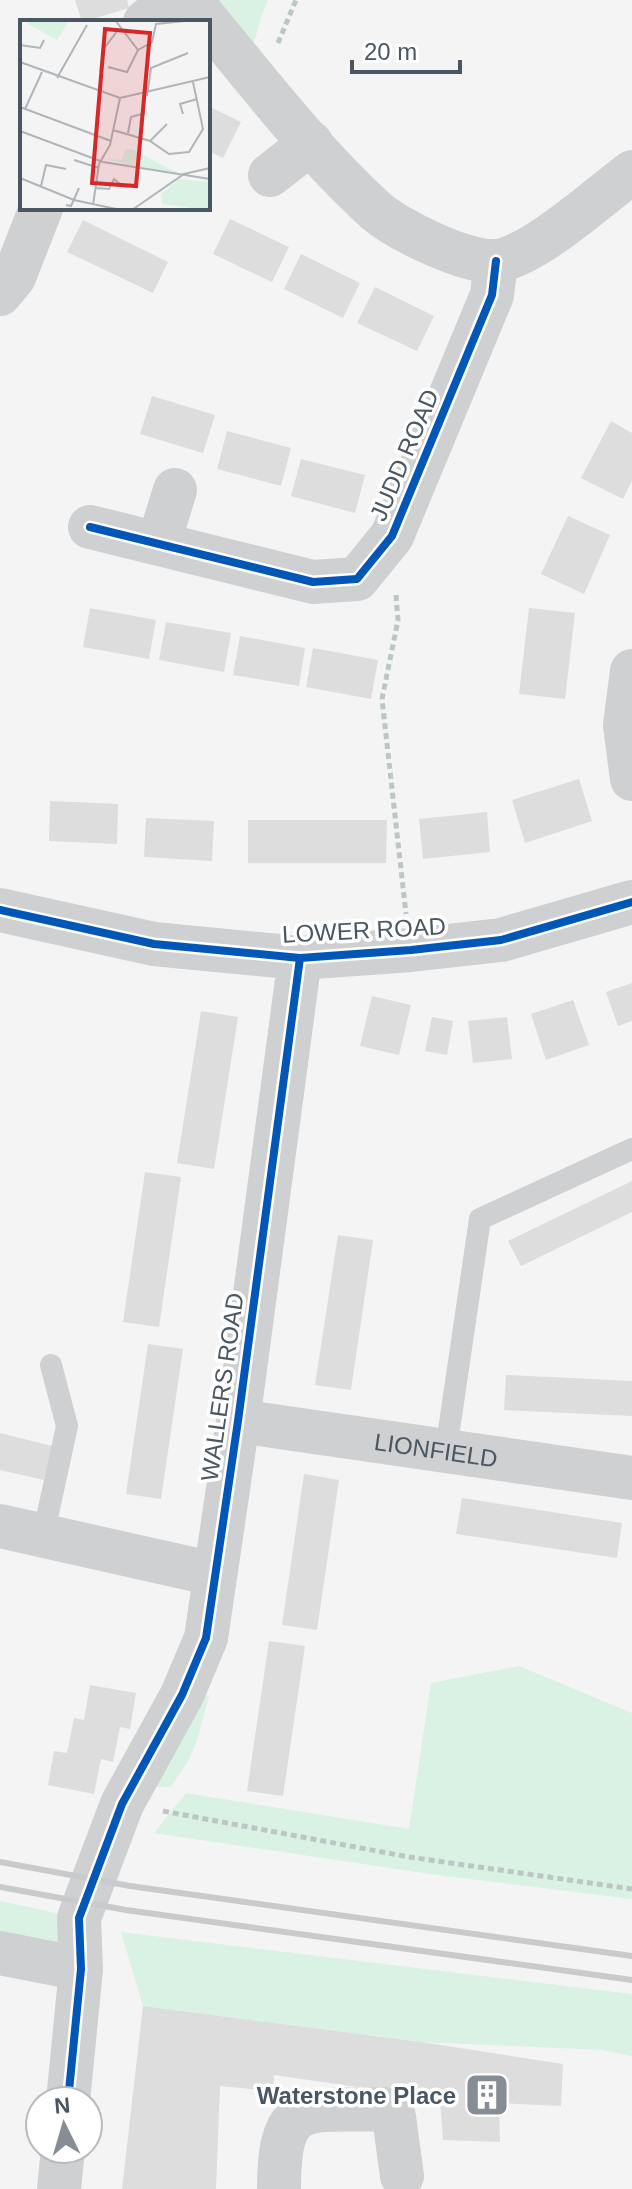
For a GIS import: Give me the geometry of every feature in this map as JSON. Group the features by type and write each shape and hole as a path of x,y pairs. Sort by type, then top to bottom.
{"street":[{"path":"147,20 172,0"},
{"path":"190,0 207,20"},
{"path":"210,24 311,143 377,212 451,251 496,261 532,248 632,172"},
{"path":"270,175 311,143"},
{"path":"18,291 40,210"},
{"name":"JUDD ROAD","path":"90,527 313,582 357,579 392,536 492,295 496,261"},
{"path":"159,542 175,490"},
{"path":"632,671 625,725 632,779"},
{"name":"LOWER ROAD","path":"0,910 154,944 300,958 501,940 632,902"},
{"name":"WALLERS ROAD","path":"70,2085 81,1969 79,1918 122,1804 182,1695 206,1638 300,958"},
{"name":"LIONFIELD","path":"238,1421 632,1478"},
{"path":"0,1526 214,1574"},
{"path":"0,1953 81,1969"},
{"path":"279,2189 279,2153 283,2136 291,2121 307,2112 384,2109 394,2117 402,2176"},
{"path":"59,2189 61,2165"}],"lane":[{"path":"446,1450 480,1219 632,1149"},
{"path":"43,1536 67,1426 51,1365"}],"path":[{"path":"392,536 398,620 382,699 411,950"},
{"path":"122,1804 409,1857 632,1889"}],"green space":[{"path":"208,0 268,0 252,50"},
{"path":"519,1666 632,1713 632,1899 437,1875 154,1833 186,1793 409,1829 431,1683"},
{"path":"203,1695 209,1696 188,1761 171,1787 144,1787"},
{"path":"0,1901 79,1918 81,1969 0,1944"},
{"path":"121,1932 632,1994 632,2056 602,2050 421,2042 143,2006"}],"building":[{"path":"75,0 127,0 129,8 81,20"},
{"path":"210,107 241,122 223,158 210,152"},
{"path":"230,219 289,247 272,282 213,254"},
{"path":"83,220 168,262 153,293 67,252"},
{"path":"301,254 360,283 343,318 284,289"},
{"path":"375,287 434,316 417,351 357,323"},
{"path":"152,396 215,415 203,453 140,434"},
{"path":"611,421 632,433 632,481 623,499 581,478"},
{"path":"227,431 291,448 281,486 217,469"},
{"path":"301,459 365,475 355,513 291,496"},
{"path":"568,516 610,535 584,594 541,574"},
{"path":"90,608 156,620 149,659 83,647"},
{"path":"529,608 575,613 565,699 519,694"},
{"path":"166,622 231,633 224,672 159,660"},
{"path":"240,636 305,648 299,686 233,675"},
{"path":"313,648 378,660 371,699 306,687"},
{"path":"579,779 592,821 525,843 512,800"},
{"path":"50,801 118,804 117,844 49,841"},
{"path":"487,812 490,852 423,859 419,819"},
{"path":"146,818 214,821 212,861 144,857"},
{"path":"248,820 387,820 386,863 248,863"},
{"path":"632,983 632,1021 618,1026 606,992"},
{"path":"372,996 411,1005 399,1055 360,1046"},
{"path":"573,1000 589,1045 546,1060 531,1014"},
{"path":"201,1011 238,1017 214,1169 177,1163"},
{"path":"432,1017 453,1021 447,1055 425,1051"},
{"path":"507,1017 512,1059 473,1063 468,1021"},
{"path":"145,1172 181,1177 159,1327 123,1322"},
{"path":"632,1181 632,1212 521,1266 508,1241"},
{"path":"338,1235 373,1240 351,1390 315,1385"},
{"path":"148,1344 183,1349 161,1499 126,1494"},
{"path":"506,1375 632,1381 632,1416 504,1410"},
{"path":"0,1433 52,1446 44,1480 0,1470"},
{"path":"304,1474 339,1480 317,1630 282,1625"},
{"path":"462,1498 622,1523 617,1558 456,1534"},
{"path":"269,1641 305,1646 283,1796 247,1791"},
{"path":"90,1685 136,1693 130,1729 120,1727 113,1762 101,1759 94,1794 48,1785 54,1751 67,1753 74,1718 84,1720"},
{"name":"Waterstone Place","path":"143,2006 563,2064 561,2106 499,2103 500,2142 443,2140 440,2099 274,2075 273,2091 220,2086 216,2189 122,2189"}],"railway":[{"path":"0,1862 130,1886 632,1956"},
{"path":"0,1887 126,1910 632,1980"}],"cycle path":[{"path":"90,527 313,582 357,579 392,536 492,295 496,261"},
{"path":"0,910 154,944 300,958 501,940 632,902"},
{"path":"70,2085 81,1969 79,1918 122,1804 182,1695 206,1638 300,958"}],"place":[{"name":"Waterstone Place","path":"487,2095"}]}
